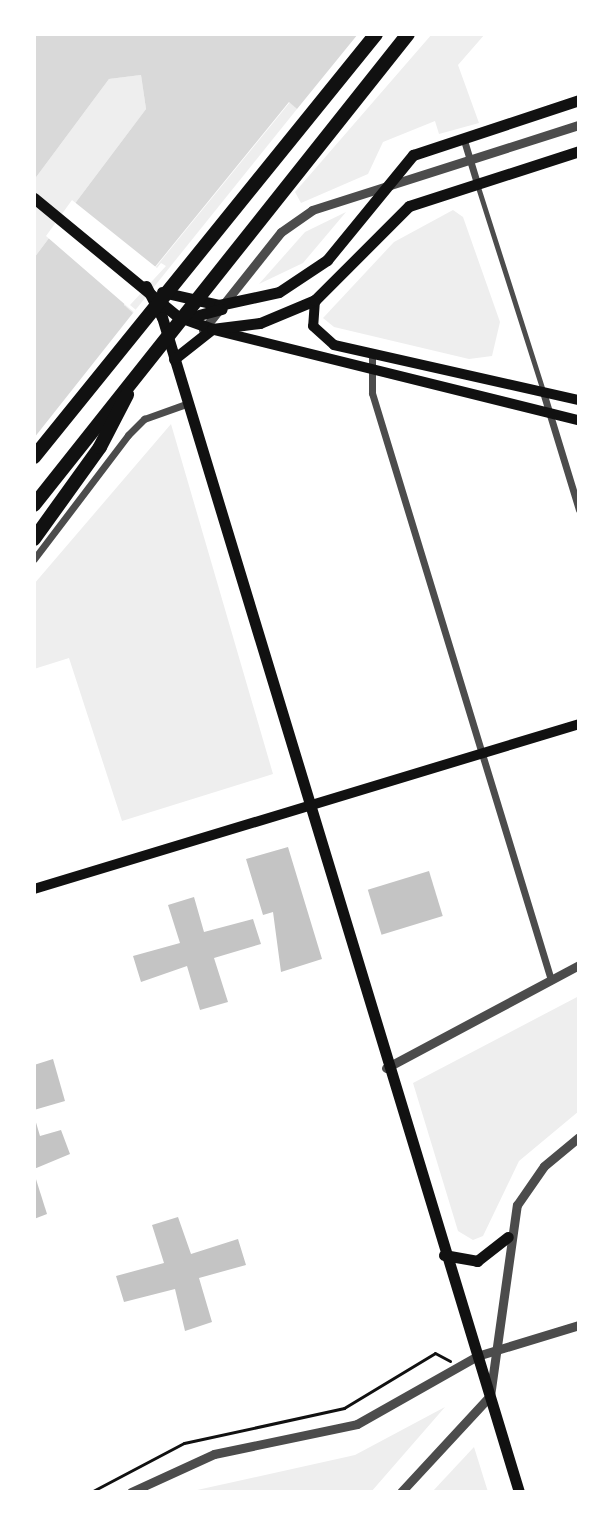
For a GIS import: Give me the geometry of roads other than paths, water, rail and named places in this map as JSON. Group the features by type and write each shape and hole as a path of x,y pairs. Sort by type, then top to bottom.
{"highway":[{"path":"34,457 376,34"},
{"path":"34,505 297,168 408,34"},
{"path":"34,539 100,447 144,361"}],"main road":[{"path":"165,324 248,302 315,271 365,213 396,169 579,100"},
{"path":"174,359 222,330 275,319 315,300 400,211 475,178 579,151"},
{"path":"34,198 183,319 370,372 579,420"},
{"path":"146,286 203,304 248,302"},
{"path":"146,286 165,324 433,1221 519,1492"},
{"path":"315,300 318,336 372,356 579,400"},
{"path":"34,889 579,724"},
{"path":"444,1255 477,1261 508,1237"}],"street":[{"path":"433,1221 186,404 181,373 188,350 290,224 353,192 579,125"},
{"path":"464,141 579,510"},
{"path":"372,356 370,372 480,755 551,980"},
{"path":"34,559 135,428 186,404"},
{"path":"386,1069 579,965"},
{"path":"401,1492 490,1396 501,1349 508,1237 531,1182 579,1137"},
{"path":"131,1492 214,1454 357,1424 477,1356 579,1325"}]}
